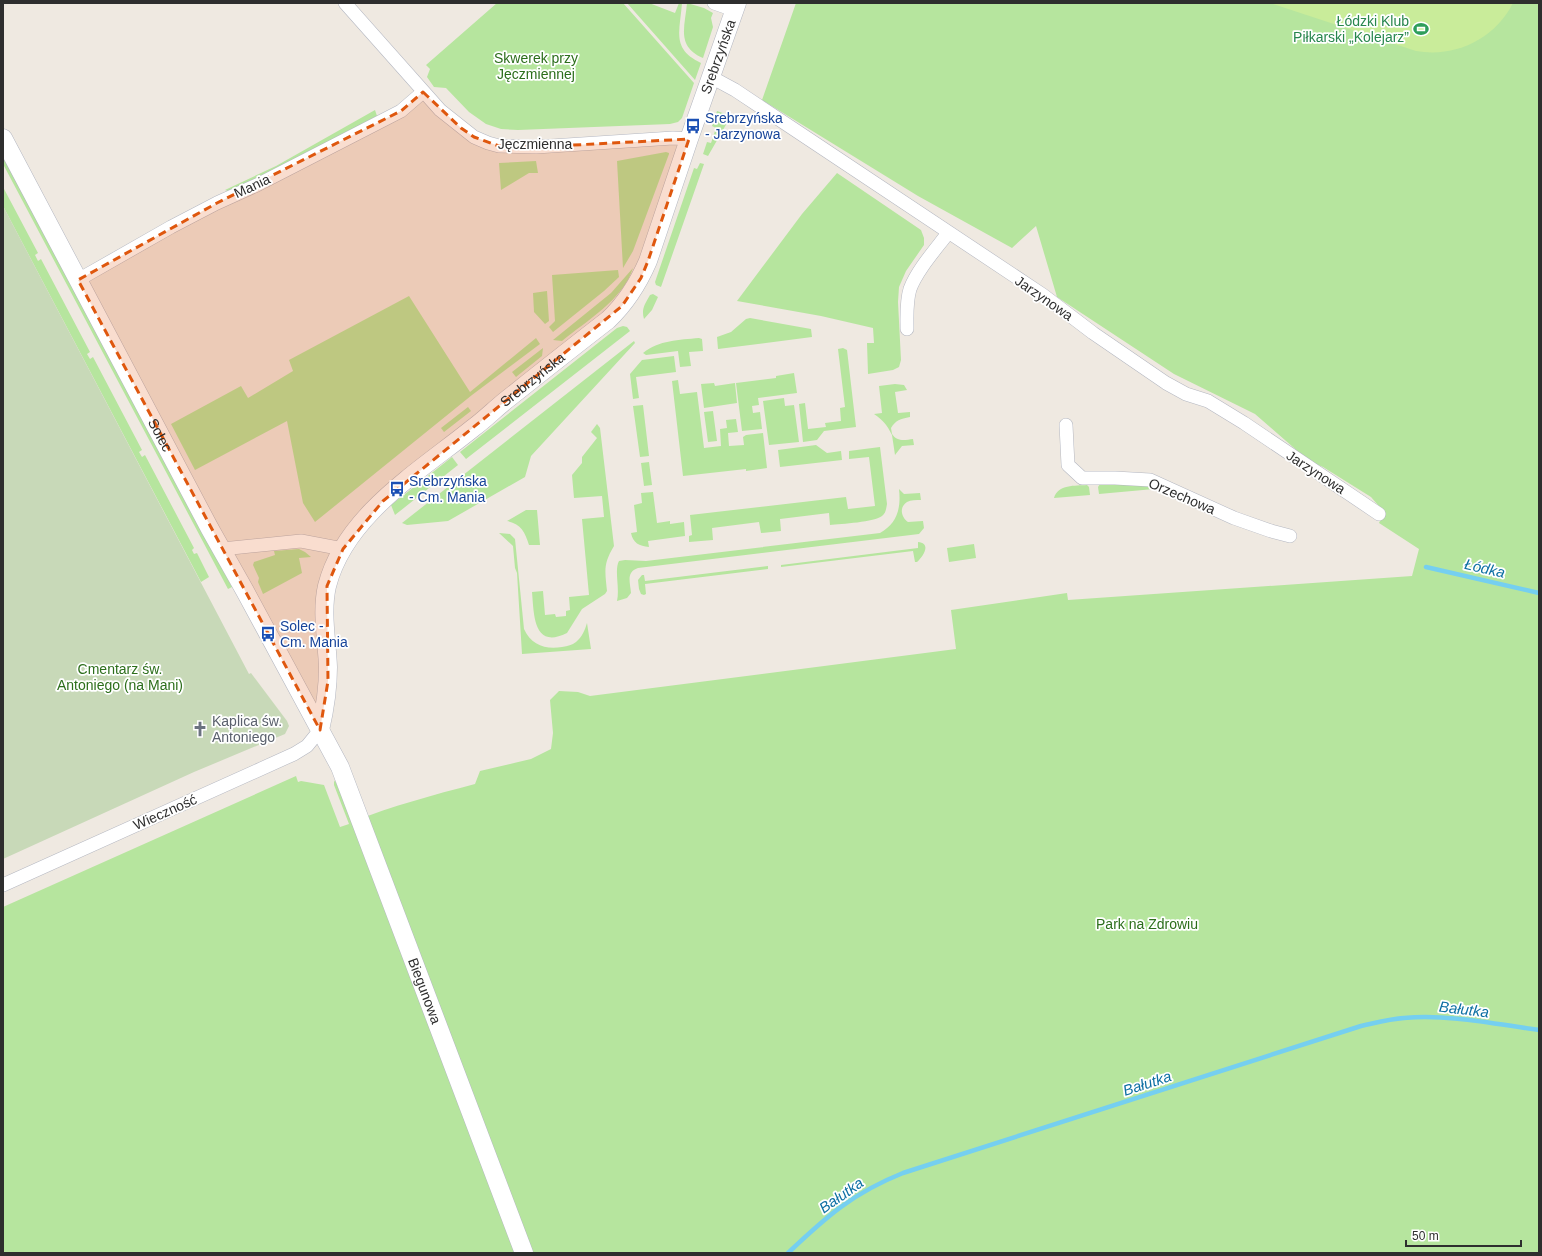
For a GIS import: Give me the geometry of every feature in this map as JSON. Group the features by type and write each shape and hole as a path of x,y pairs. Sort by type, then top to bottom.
{"main road":[{"name":"Srebrzyńska","path":"320,730 328,681 325,614 326,595 331,574 342,549 363,521 383,500 608,320 622,306 641,278 648,261 688,139 736,6"},
{"name":"Solec","path":"3,138 320,730"},
{"name":"Biegunowa","path":"320,730 340,767 524,1253"}],"street":[{"name":"Jęczmienna","path":"345,3 440,110 461,128 481,141 499,146 536,147 673,138 688,139"},
{"path":"714,3 736,6"},
{"name":"Jarzynowa","path":"711,77 735,90 1043,295 1093,333 1166,383 1186,394 1208,401 1244,423 1379,514"},
{"name":"Mania","path":"78,280 197,213 257,185 401,111 424,92"},
{"path":"907,329 907,308 914,278 948,233"},
{"name":"Orzechowa","path":"1066,425 1068,465 1082,478 1150,480 1242,521 1290,536"},
{"path":"222,549 301,541 342,549"},
{"name":"Wieczność","path":"3,885 294,754 307,746 320,730"}],"highlighted area":[{"path":"423,92 461,128 474,137 499,146 536,147 689,139 648,261 641,278 622,306 383,501 343,549 327,586 328,681 320,730 78,280 217,203 401,111"}],"green space":[{"name":"Skwerek przy Jęczmiennej","path":"497,3 623,3 694,83 682,118 678,122 670,124 518,130 501,129 486,124 469,112 446,88 434,87 427,77 430,69 426,65"},
{"path":"627,3 649,3 675,13 679,3 682,3 679,31 681,45 691,58 701,63 695,80"},
{"path":"687,3 704,8 713,13 711,18 713,27 703,58 694,53 686,42 684,28"},
{"name":"Park na Zdrowiu","path":"796,3 1539,3 1539,1253 3,1253 3,907 296,776 298,782 301,781 324,785 340,827 349,824 334,785 335,780 352,822 397,806 475,784 480,771 531,759 551,749 553,733 550,700 559,691 578,692 590,696 956,649 951,610 1067,593 1068,600 1412,576 1419,549 1379,523 1384,512 1371,497 1323,467 1309,461 1255,414 1174,374 1057,297 1036,226 1012,248 918,196 762,100"},
{"name":"Łódzki Klub Piłkarski „Kolejarz”","path":"1270,3 1513,3 1496,27 1485,36 1459,48 1445,52 1431,52 1416,51"},
{"path":"375,110 377,116 274,170 228,191 225,190 276,166"},
{"path":"717,111 731,116 708,156 703,154 707,142 711,143 716,128 712,126"},
{"path":"666,152 669,154 633,251 623,268 617,161"},
{"path":"3,156 232,587 228,589 3,164"},
{"path":"536,161 538,173 529,173 501,190 499,163"},
{"path":"700,163 704,164 661,287 656,285 655,282 694,168 697,169"},
{"path":"837,173 921,230 924,238 924,245 906,271 899,287 898,302 901,360 899,367 893,370 868,374 867,343 874,343 873,328 821,316 737,301 802,214"},
{"path":"3,187 38,253 35,255 38,261 41,259 90,352 87,354 90,359 93,357 142,450 139,452 142,457 145,455 194,548 192,550 194,554 197,553 209,577 201,582 3,206"},
{"name":"Cmentarz św. Antoniego (na Mani)","path":"3,206 249,674 251,673 287,721 289,726 285,734 194,772 3,859"},
{"path":"633,268 628,280 621,290 603,309 562,341 553,340 611,293"},
{"path":"618,270 619,277 553,332 549,327 555,321 552,275"},
{"path":"547,291 549,321 545,324 534,312 533,293"},
{"path":"653,294 658,297 652,310 644,319 644,307 650,295"},
{"path":"409,296 470,392 536,338 540,344 472,395 315,522 303,503 287,421 195,470 171,424 241,386 248,398 293,371 289,360"},
{"path":"750,318 811,329 812,337 718,349 717,337 731,332 746,319"},
{"path":"623,326 627,327 630,331 466,459 460,452 617,328"},
{"path":"699,338 702,339 703,351 689,352 691,366 680,367 678,351 646,355 643,353 662,343"},
{"path":"634,341 635,343 531,456 525,477 448,521 407,525 402,523"},
{"path":"543,348 542,356 516,377 512,372"},
{"path":"843,348 847,350 856,427 824,431 817,440 803,442 799,404 805,403 808,429 826,427 825,423 841,421 840,408 845,407 838,349"},
{"path":"674,356 676,372 636,377 639,398 633,399 630,374 642,360"},
{"path":"794,373 797,393 758,398 759,405 752,406 753,413 760,412 762,429 742,431 736,383 776,378 776,376"},
{"path":"678,380 680,394 697,392 704,448 721,446 720,429 727,428 726,420 736,419 738,432 728,433 729,446 744,445 743,437 746,435 763,433 767,468 683,476 672,381"},
{"path":"714,383 715,386 735,383 737,403 704,408 701,384"},
{"path":"895,384 904,385 907,390 895,392 898,413 910,412 910,417 901,419 895,423 891,428 892,434 894,437 899,439 913,439 914,445 902,446 895,455 892,435 880,418 874,414 882,413 879,386"},
{"path":"784,398 785,406 794,405 799,442 769,445 763,401"},
{"path":"643,405 649,456 640,457 633,406"},
{"path":"468,407 471,411 444,432 441,428"},
{"path":"713,411 717,441 708,442 704,412"},
{"path":"597,424 600,428 614,546 606,563 607,591 605,594 582,609 567,633 556,637 547,637 538,627 535,619 532,592 543,591 545,615 555,614 556,617 566,616 566,611 570,610 569,597 589,595 582,519 604,517 602,496 574,498 572,475 582,463 582,457 597,438 591,432"},
{"path":"816,445 827,453 841,451 842,460 780,467 778,450"},
{"path":"880,447 887,504 886,511 878,518 830,525 829,513 780,519 781,531 761,533 759,522 712,528 713,540 689,542 689,536 692,535 690,515 846,497 848,509 875,506 869,457 849,459 849,451"},
{"path":"452,457 458,465 395,515 391,505"},
{"path":"649,462 652,485 644,486 641,463"},
{"path":"1144,482 1163,489 1161,493 1154,489 1099,494 1098,487 1100,484"},
{"path":"1087,485 1089,487 1090,495 1054,498 1056,493 1063,488"},
{"path":"899,489 904,494 920,493 921,500 912,500 907,502 904,504 902,509 902,515 908,522 923,521 924,528 919,534 638,568 630,575 631,593 627,598 617,601 617,569 619,561 646,561 880,533 891,524 897,514 899,508"},
{"path":"653,492 657,523 670,521 670,524 684,522 685,536 648,541 649,547 642,546 635,542 631,533 637,532 634,505 642,503 641,493"},
{"path":"526,510 537,510 540,545 529,545 522,529 516,524 507,521"},
{"path":"499,533 510,534 515,539 524,629 527,634 535,643 545,647 564,647 573,644 578,640 587,623 591,649 522,654 517,573 515,568 513,546"},
{"path":"918,542 925,545 925,550 922,557 917,562 915,562 913,551 781,567 781,565 918,548"},
{"path":"974,544 976,558 949,562 947,548"},
{"path":"299,549 311,557 299,558 302,573 263,594 258,582 259,578 253,565 254,562 275,555 274,551"},
{"path":"768,566 768,569 645,584 646,594 644,595 641,594 639,589 638,580 642,575 644,575 645,581"}],"waterway":[{"name":"Łódka","path":"1426,567 1539,593"},
{"name":"Bałutka","path":"788,1253 828,1217 855,1197 903,1173 1361,1026 1398,1019 1438,1017 1472,1020 1539,1030"}],"place":[{"name":"Łódzki Klub Piłkarski „Kolejarz”","path":"1421,29"},
{"name":"Srebrzyńska - Jarzynowa","path":"693,126"},
{"name":"Srebrzyńska - Cm. Mania","path":"397,489"},
{"name":"Solec - Cm. Mania","path":"268,634"},
{"name":"Kaplica św. Antoniego","path":"200,729"}]}
